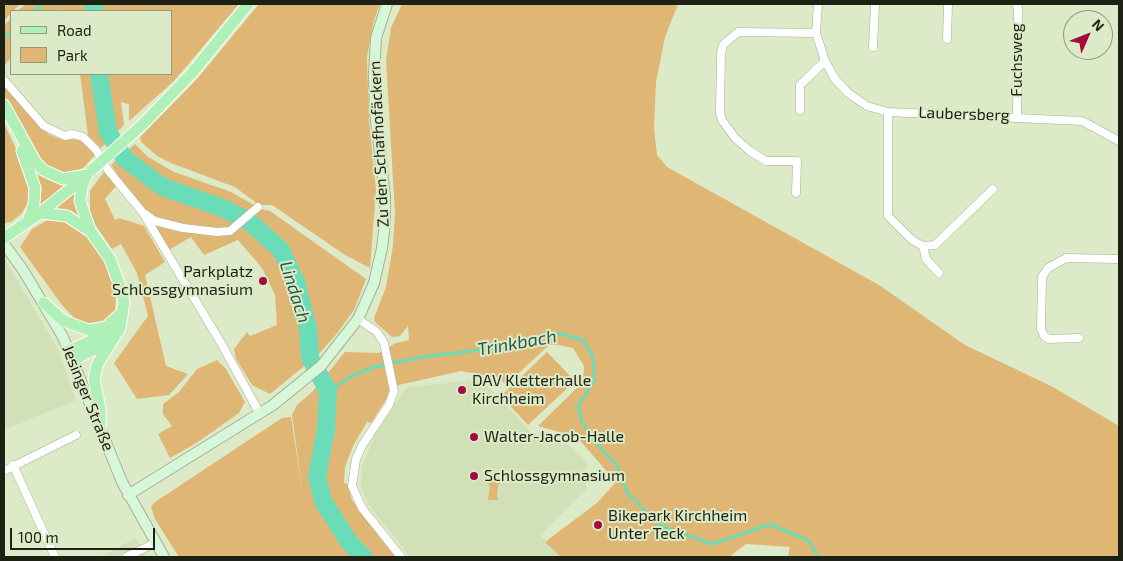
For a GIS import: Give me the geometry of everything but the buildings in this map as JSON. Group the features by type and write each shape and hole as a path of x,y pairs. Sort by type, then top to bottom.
{"main road":[{"path":"4,238 40,213 90,173 143,124 192,73 248,4"},
{"path":"4,105 35,161 43,170 63,179 90,173"},
{"path":"4,114 16,136 34,184 34,204 24,224"},
{"path":"90,173 82,186 80,201 91,232 110,259 116,274 121,311 120,328 97,365 94,379 100,409 100,430"},
{"path":"40,213 67,216 91,232"},
{"path":"44,303 64,321 89,330 106,327 121,311"},
{"path":"71,355 110,331 121,311"},
{"path":"71,355 101,346 120,328"}],"street":[{"name":"Zu den Schafhofäckern","path":"128,495 260,414 303,382 335,350 358,318 374,283 382,248 385,223 385,196 375,111 374,75 376,38 387,4"},
{"name":"Laubersberg","path":"818,4 816,33 825,61 836,79 848,93 867,106 888,112 1017,116 1082,121 1119,141"},
{"path":"873,47 876,4"},
{"path":"947,39 948,4"},
{"name":"Fuchsweg","path":"1016,4 1017,116"},
{"path":"796,193 797,161 766,161 740,142 722,120 720,113 721,53 724,45 738,32 816,33"},
{"path":"800,110 800,85 825,61"},
{"path":"4,80 44,126 65,136 72,134 83,137 96,150 108,170 144,213 260,414"},
{"path":"888,112 888,216 912,240 923,246 935,245 993,190"},
{"path":"144,213 156,221 183,228 218,232 230,231 255,209"},
{"name":"Jesinger Straße","path":"4,244 44,303 71,355 128,495 164,557"},
{"path":"923,246 926,259 939,273"},
{"path":"1079,338 1049,339 1044,336 1041,329 1042,277 1048,268 1066,258 1119,259"},
{"path":"358,318 377,332 384,343 394,391 389,405 363,444 356,459 352,486 362,508 401,557"},
{"path":"4,471 76,435"},
{"path":"13,465 55,557"},
{"path":"126,557 155,542"}],"shaded area":[{"path":"4,258 58,349 76,400 4,430"},
{"name":"Schlossgymnasium","path":"481,379 532,433 561,437 587,463 586,489 540,535 562,557 410,557 369,505 361,487 362,466 375,435 406,388"},
{"path":"136,538 146,557 100,557"}],"green space":[{"path":"4,4 20,4 14,10 10,10 10,15 4,21"},
{"path":"26,4 239,4 174,81 129,121 129,104 121,102 124,125 101,148 88,135 80,75 172,75 172,10 18,10"},
{"path":"259,4 380,4 374,20 367,57 369,119 376,190 370,268 345,255 272,205 259,205 235,187 171,163 157,156 141,142 140,137 197,79"},
{"path":"402,4 678,4 665,37 656,82 654,128 657,155 667,167 879,285 965,345 1053,387 1119,426 1119,557 788,557 790,547 746,544 729,557 561,557 545,542 597,503 616,482 577,437 538,426 583,382 584,366 573,348 549,345 506,385 499,378 461,371 390,387 387,398 371,423 367,422 353,446 345,467 344,483 348,484 352,500 396,557 357,557 346,547 355,557 179,557 155,519 151,507 155,502 282,418 291,417 303,495 292,415 297,405 312,392 345,352 379,353 396,343 409,340 408,326 400,336 392,337 375,322 374,318 386,287 393,246 395,213 386,60 391,28"},
{"path":"10,19 10,59 4,66 4,26"},
{"path":"4,84 48,134 57,138 80,140 95,155 83,168 67,174 57,173 42,162 20,121 4,99"},
{"path":"4,123 22,162 30,195 29,202 21,214 11,222 4,223"},
{"path":"135,144 148,157 174,172 231,192 261,209 270,211 366,279 354,310 338,332 319,354 270,394 252,385 236,359 234,349 247,332 250,336 277,325 275,295 262,268 238,240 204,255 191,237 169,250 111,165"},
{"path":"34,167 50,181 68,184 38,207"},
{"path":"104,172 116,186 105,199 115,220 119,218 144,226 165,262 145,275 166,366 188,374 169,395 137,399 114,363 148,316 137,273 121,244 112,249 90,217 90,191"},
{"path":"76,192 77,212 81,219 54,210"},
{"path":"48,220 72,223 91,240 102,257 116,291 115,312 102,324 93,326 77,321 62,305 20,247 32,229"},
{"path":"547,352 575,381 528,425 501,396"},
{"path":"217,360 226,369 245,402 239,413 198,442 170,458 158,434 172,426 163,414 163,404 179,392 197,369"},
{"path":"489,479 503,481 498,485 497,497 499,500 488,500 490,486 486,482"}],"waterway":[{"path":"34,10 43,4"},
{"name":"Lindach","path":"93,10 94,4"},
{"path":"4,38 10,32"},
{"name":"Lindach","path":"99,75 108,132 125,159 163,187 225,209 250,222 281,250 296,282 308,328 310,358 328,391 326,429 317,476 323,501 349,542 364,557"},
{"name":"Trinkbach","path":"328,391 352,376 374,367 421,357 523,345 539,336 562,334 583,340 593,357 594,381 578,406 582,422 595,442 617,466 627,493 661,526 713,544 770,524 809,541 818,557"}],"place":[{"name":"Parkplatz Schlossgymnasium","path":"263,281"},
{"name":"DAV Kletterhalle Kirchheim","path":"462,390"},
{"name":"Walter-Jacob-Halle","path":"474,437"},
{"name":"Schlossgymnasium","path":"474,476"},
{"name":"Bikepark Kirchheim Unter Teck","path":"598,525"}]}
